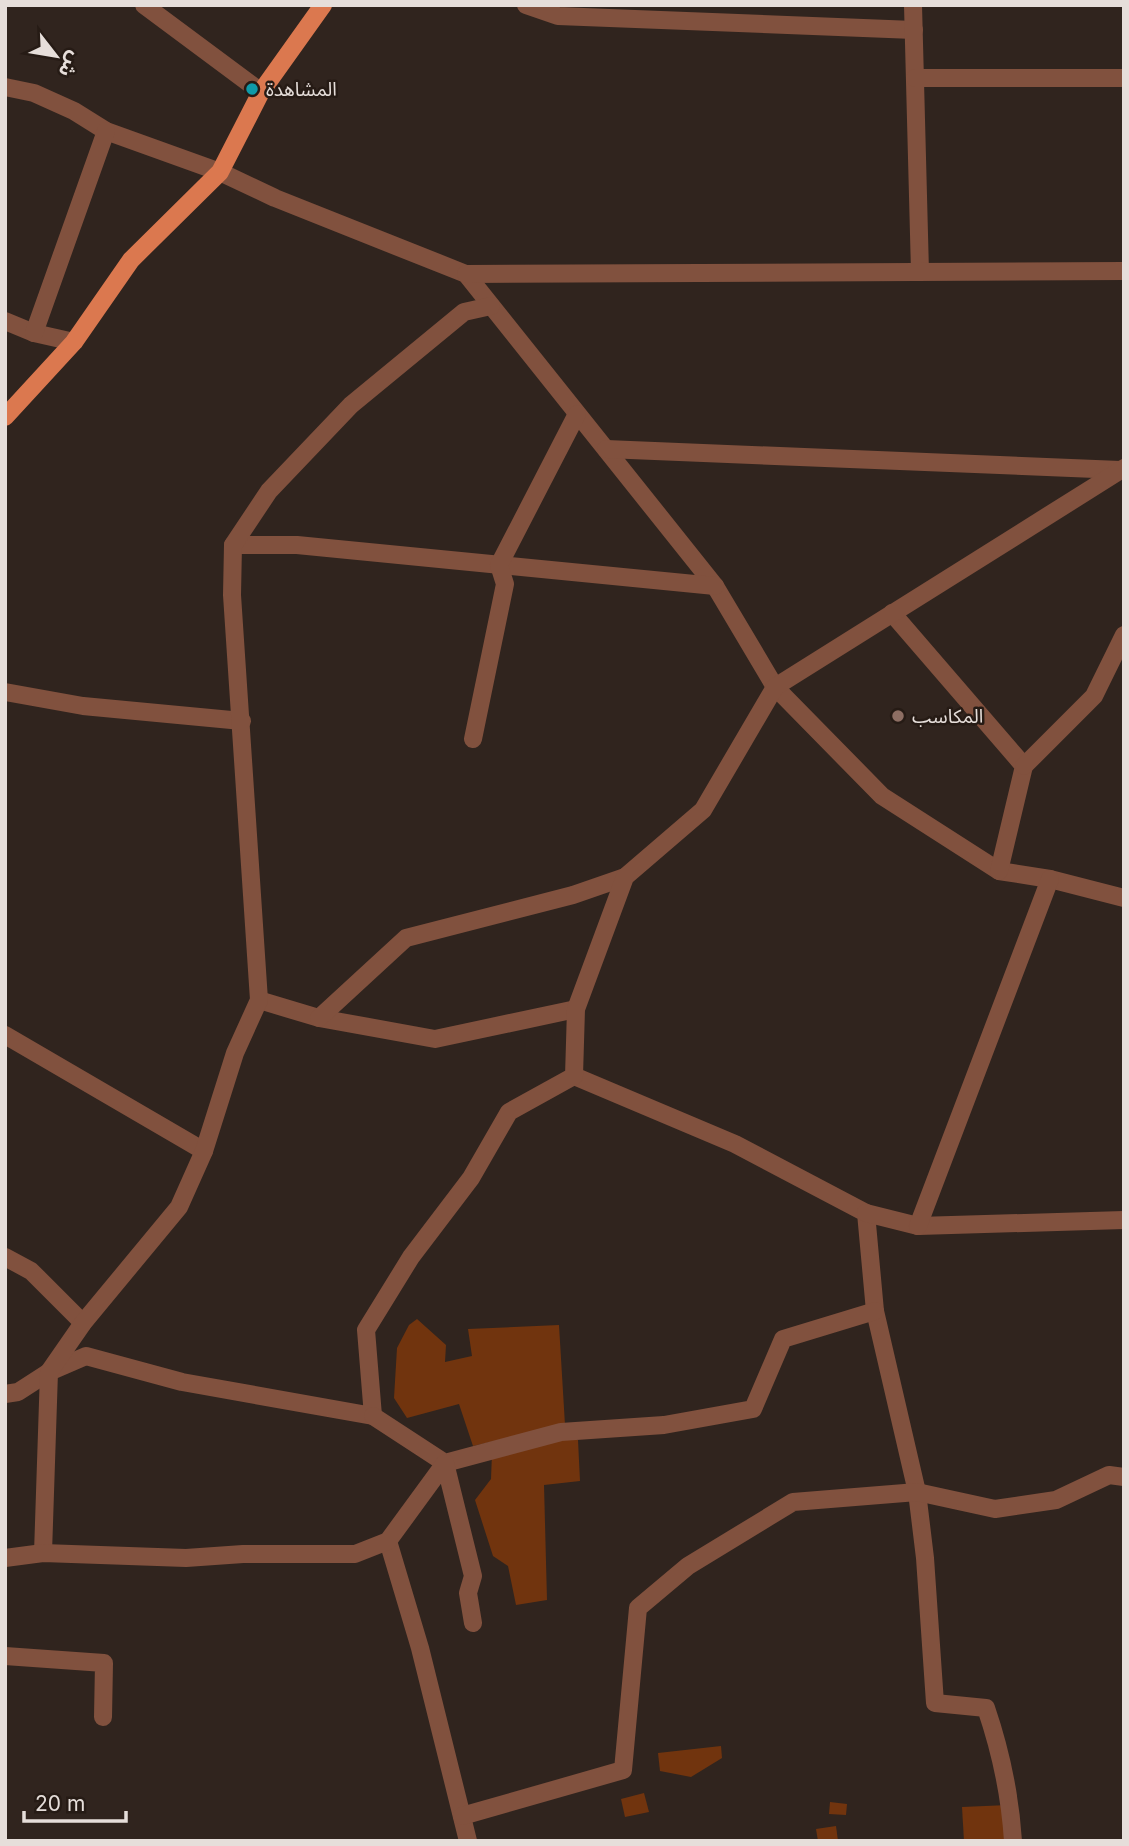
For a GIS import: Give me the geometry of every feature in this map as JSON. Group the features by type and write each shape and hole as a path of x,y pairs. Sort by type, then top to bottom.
{"main road":[{"path":"5,417 74,342 131,260 220,172 261,92 323,5"}],"street":[{"path":"144,5 261,92"},
{"path":"526,5 558,16 914,30"},
{"path":"628,19 644,5"},
{"path":"913,5 920,272"},
{"path":"915,78 1124,78"},
{"path":"5,87 34,93 74,111 106,131 220,172 275,198 466,274 1124,271"},
{"path":"34,333 106,131"},
{"path":"466,274 715,586 775,687 882,796 999,872 1049,879 1124,898"},
{"path":"43,1553 49,1371 83,1323 180,1207 204,1151 235,1053 258,1000 232,595 233,545 269,491 351,405 464,312 491,306"},
{"path":"5,321 34,333 74,342"},
{"path":"474,739 505,583 499,565 578,414"},
{"path":"606,449 1122,469"},
{"path":"319,1018 406,938 573,895 625,877 703,810 775,687 1122,469"},
{"path":"233,545 297,545 715,586"},
{"path":"892,613 1024,766"},
{"path":"999,872 1024,766 1094,696 1124,635"},
{"path":"5,692 83,706 242,721"},
{"path":"574,1076 576,1009 625,877"},
{"path":"918,1226 1049,879"},
{"path":"258,1000 319,1018 435,1039 576,1009"},
{"path":"5,1035 204,1151"},
{"path":"574,1076 735,1144 866,1213 918,1226 1124,1220"},
{"path":"373,1416 366,1330 411,1256 471,1178 509,1112 574,1076"},
{"path":"866,1213 876,1311 917,1492 925,1558 935,1703 986,1708 1001,1752 1010,1800 1013,1841"},
{"path":"5,1256 31,1271 83,1323"},
{"path":"5,1558 43,1553 186,1558 243,1554 355,1554 388,1541 445,1463 561,1432 664,1425 753,1409 783,1339 876,1311"},
{"path":"5,1394 18,1392 49,1371 86,1356 182,1382 373,1416 445,1463 473,1576 468,1593 473,1623"},
{"path":"462,1816 623,1770 638,1608 688,1566 793,1502 917,1492 995,1509 1056,1500 1109,1475 1124,1477"},
{"path":"388,1541 420,1648 468,1841"},
{"path":"5,1656 104,1664 103,1717"}],"building":[{"path":"417,1319 446,1345 445,1362 472,1356 468,1329 559,1325 565,1425 473,1446 459,1404 407,1418 394,1398 397,1348 409,1325"},
{"path":"539,1440 578,1440 580,1481 544,1485 547,1600 516,1605 508,1566 493,1556 475,1500 491,1479 492,1453"},
{"path":"721,1746 722,1758 691,1777 660,1771 658,1753"},
{"path":"644,1793 649,1812 625,1817 621,1799"},
{"path":"830,1802 847,1804 846,1815 829,1814"},
{"path":"1008,1805 1010,1841 964,1841 962,1807"},
{"path":"836,1826 838,1841 818,1841 816,1829"}],"place":[{"name":"المشاهدة","path":"252,89"},
{"name":"المكاسب","path":"898,716"}]}
